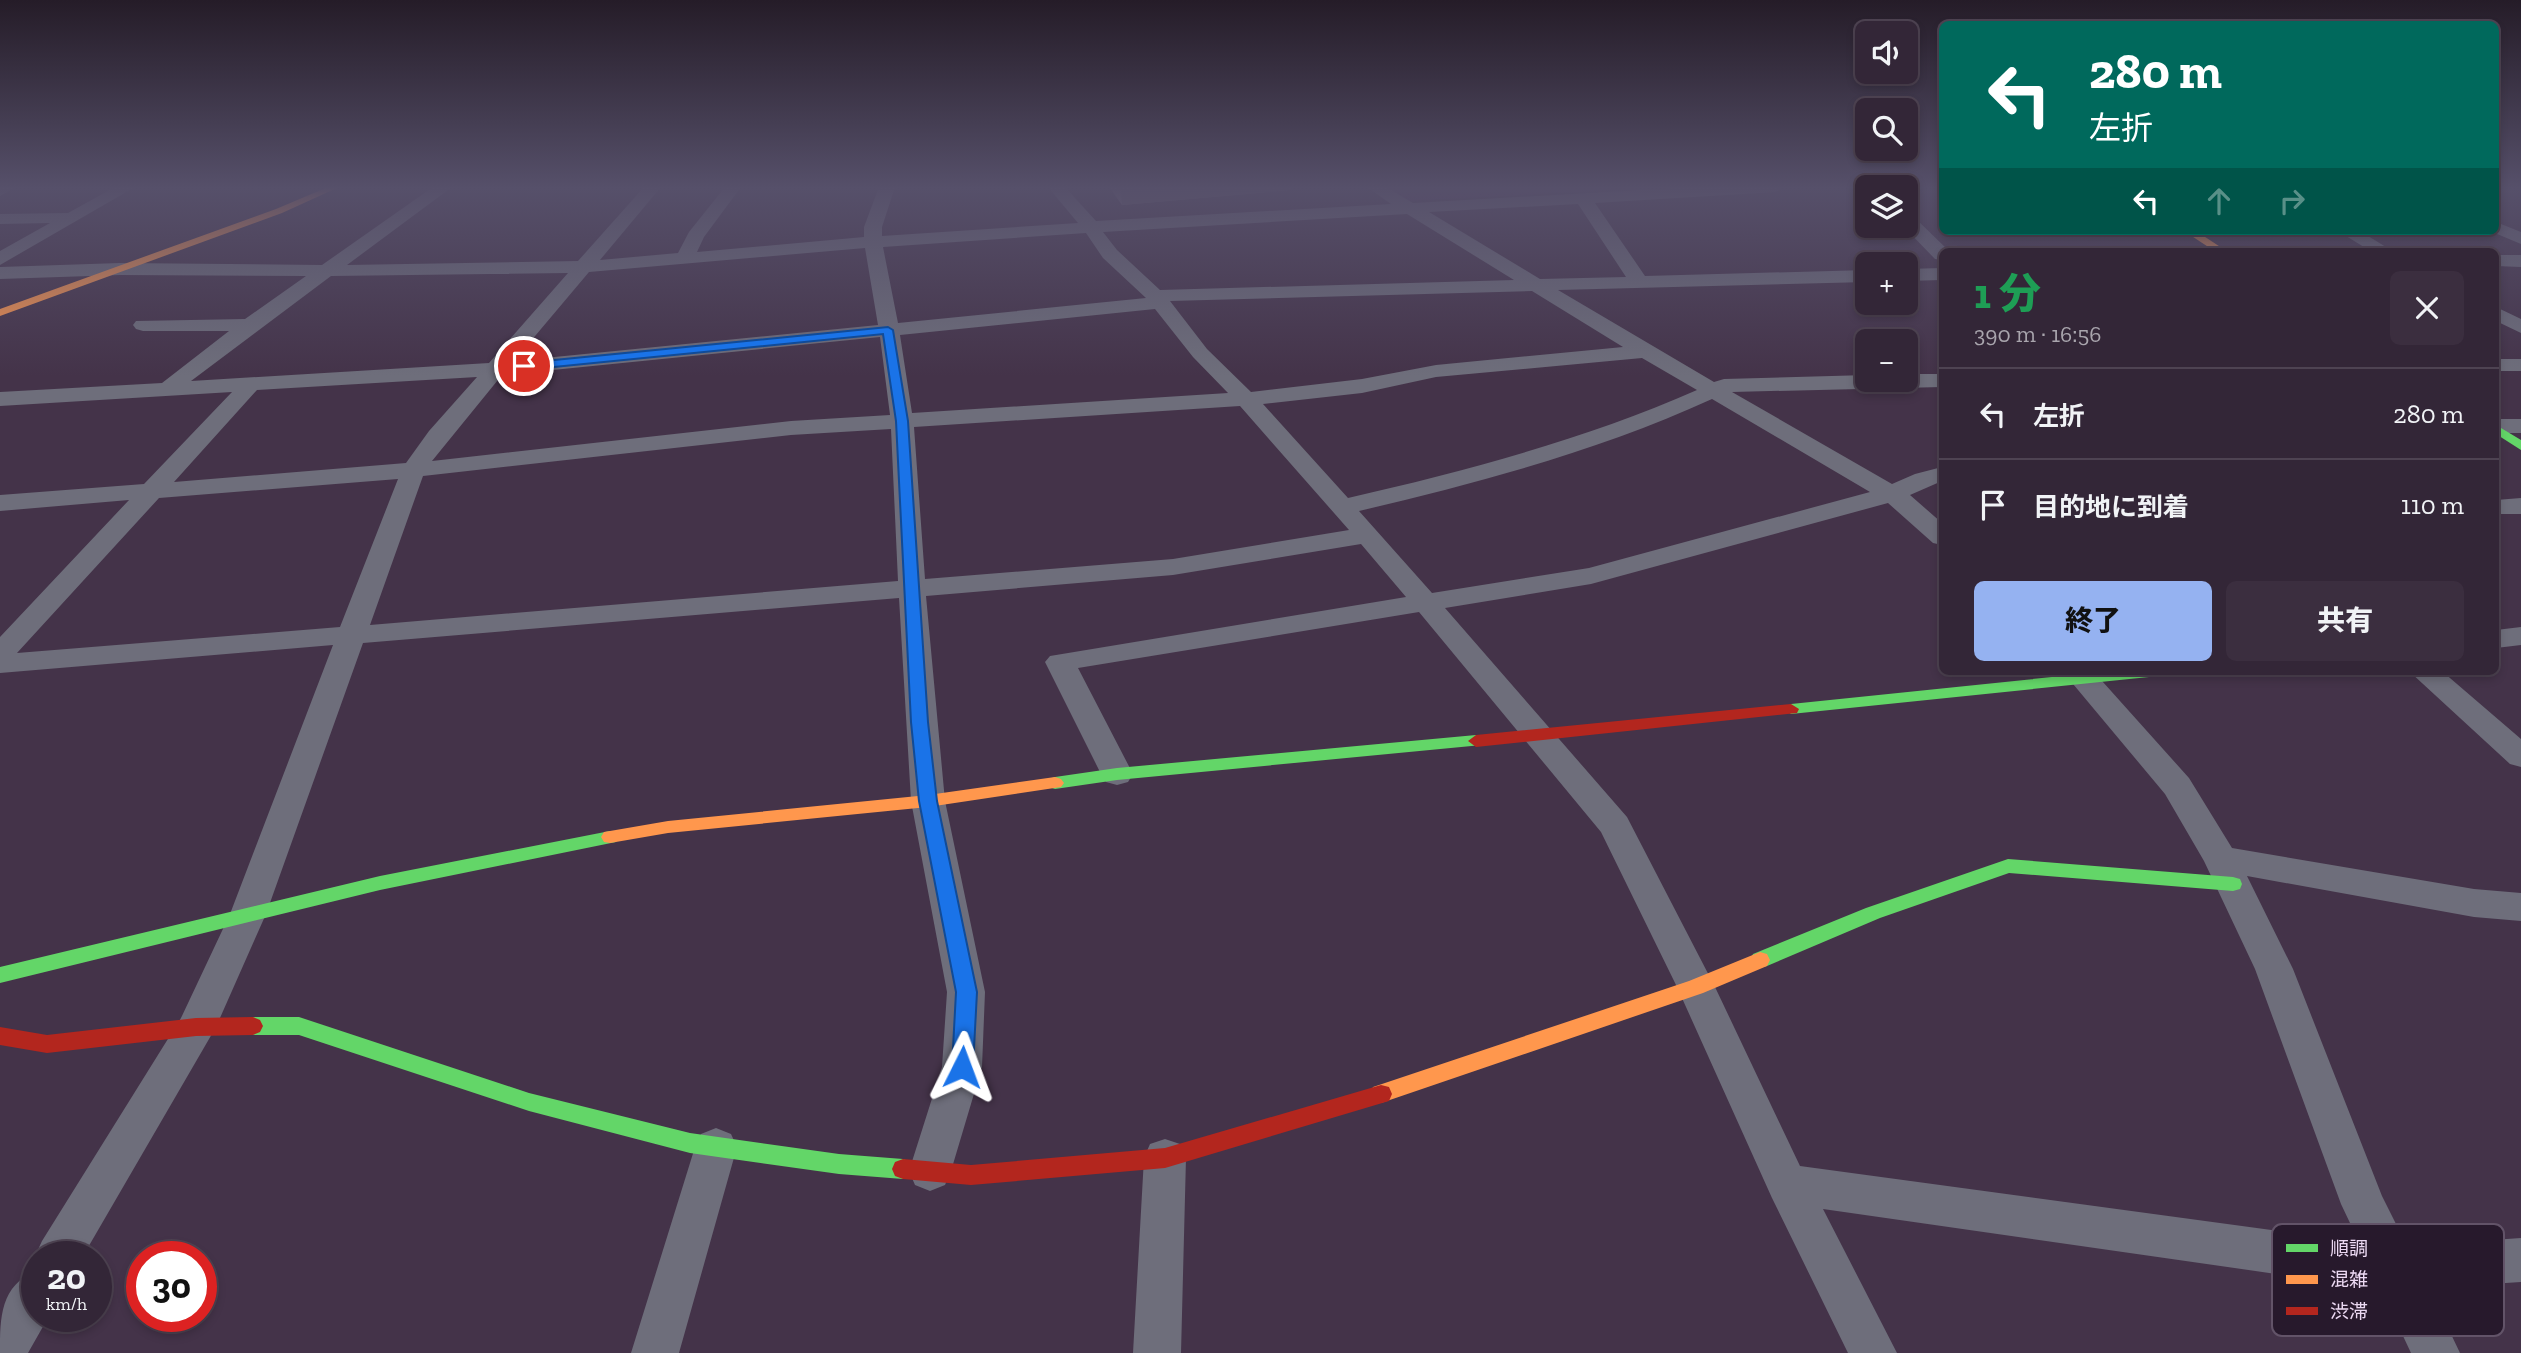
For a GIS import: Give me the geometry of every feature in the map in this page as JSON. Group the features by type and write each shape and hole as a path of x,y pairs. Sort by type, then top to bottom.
{"street":[{"path":"0,259 15,250"},
{"path":"0,313 172,250"},
{"path":"166,390 250,325 357,250"},
{"path":"67,1241 196,1027 248,914 413,470 437,436 599,250"},
{"path":"686,257 689,250"},
{"path":"0,273 120,269 584,267 772,250"},
{"path":"874,250 902,421 920,722 928,801 966,992 962,1067 930,1171"},
{"path":"1107,250 1157,299 1200,353 1246,399 1367,535 1540,735 1615,827 1696,987 1787,1184 1872,1353"},
{"path":"1477,250 1905,502 1939,534"},
{"path":"1618,250 1639,282"},
{"path":"2499,261 2521,261"},
{"path":"1918,275 1939,274"},
{"path":"0,399 496,369 888,330 1157,299 1855,276"},
{"path":"2499,315 2521,327"},
{"path":"143,325 250,325"},
{"path":"0,503 413,470 791,428 1246,399 1383,383 1436,371 1646,351"},
{"path":"2499,365 2521,365"},
{"path":"1342,508 1420,489 1639,424 1724,386 1939,380"},
{"path":"0,654 250,385"},
{"path":"2499,428 2521,426"},
{"path":"2499,430 2521,446"},
{"path":"1117,774 1060,662 1591,576 1891,494 1939,475"},
{"path":"2499,507 2521,506"},
{"path":"0,664 1172,567 1367,535"},
{"path":"2499,639 2521,636"},
{"path":"0,975 248,914 566,844 668,827 928,801 1117,774 1540,735 2082,675 2177,786 2227,872 2274,969 2373,1224"},
{"path":"2428,675 2521,756"},
{"path":"0,1036 47,1044 196,1027 299,1026 529,1102 690,1143 839,1164 971,1175 1165,1158 1357,1102 1696,987 1873,914 2008,866 2227,872 2521,907"},
{"path":"655,1353 716,1147"},
{"path":"1157,1353 1165,1158"},
{"path":"1787,1184 2272,1252"},
{"path":"1,1353 21,1320"},
{"path":"2428,1336 2437,1353"}],"traffic: fast":[{"path":"2499,431 2521,446"},
{"path":"1791,709 2120,675"},
{"path":"1055,783 1117,774 1476,741"},
{"path":"0,975 380,883 610,837"},
{"path":"1760,960 1873,913 2008,866 2233,884"},
{"path":"253,1026 299,1026 529,1102 690,1143 839,1164 903,1169"}],"traffic: slow":[{"path":"0,313 172,250"},
{"path":"610,837 668,827 928,801 1055,783"},
{"path":"1381,1094 1696,987 1760,960"}],"traffic: jam":[{"path":"1476,741 1791,709"},
{"path":"0,1036 47,1044 196,1027 253,1026"},
{"path":"903,1169 971,1175 1165,1158 1381,1094"}],"route":[{"path":"524,366 888,330 902,421 920,722 928,801 966,992 962,1067"}]}
